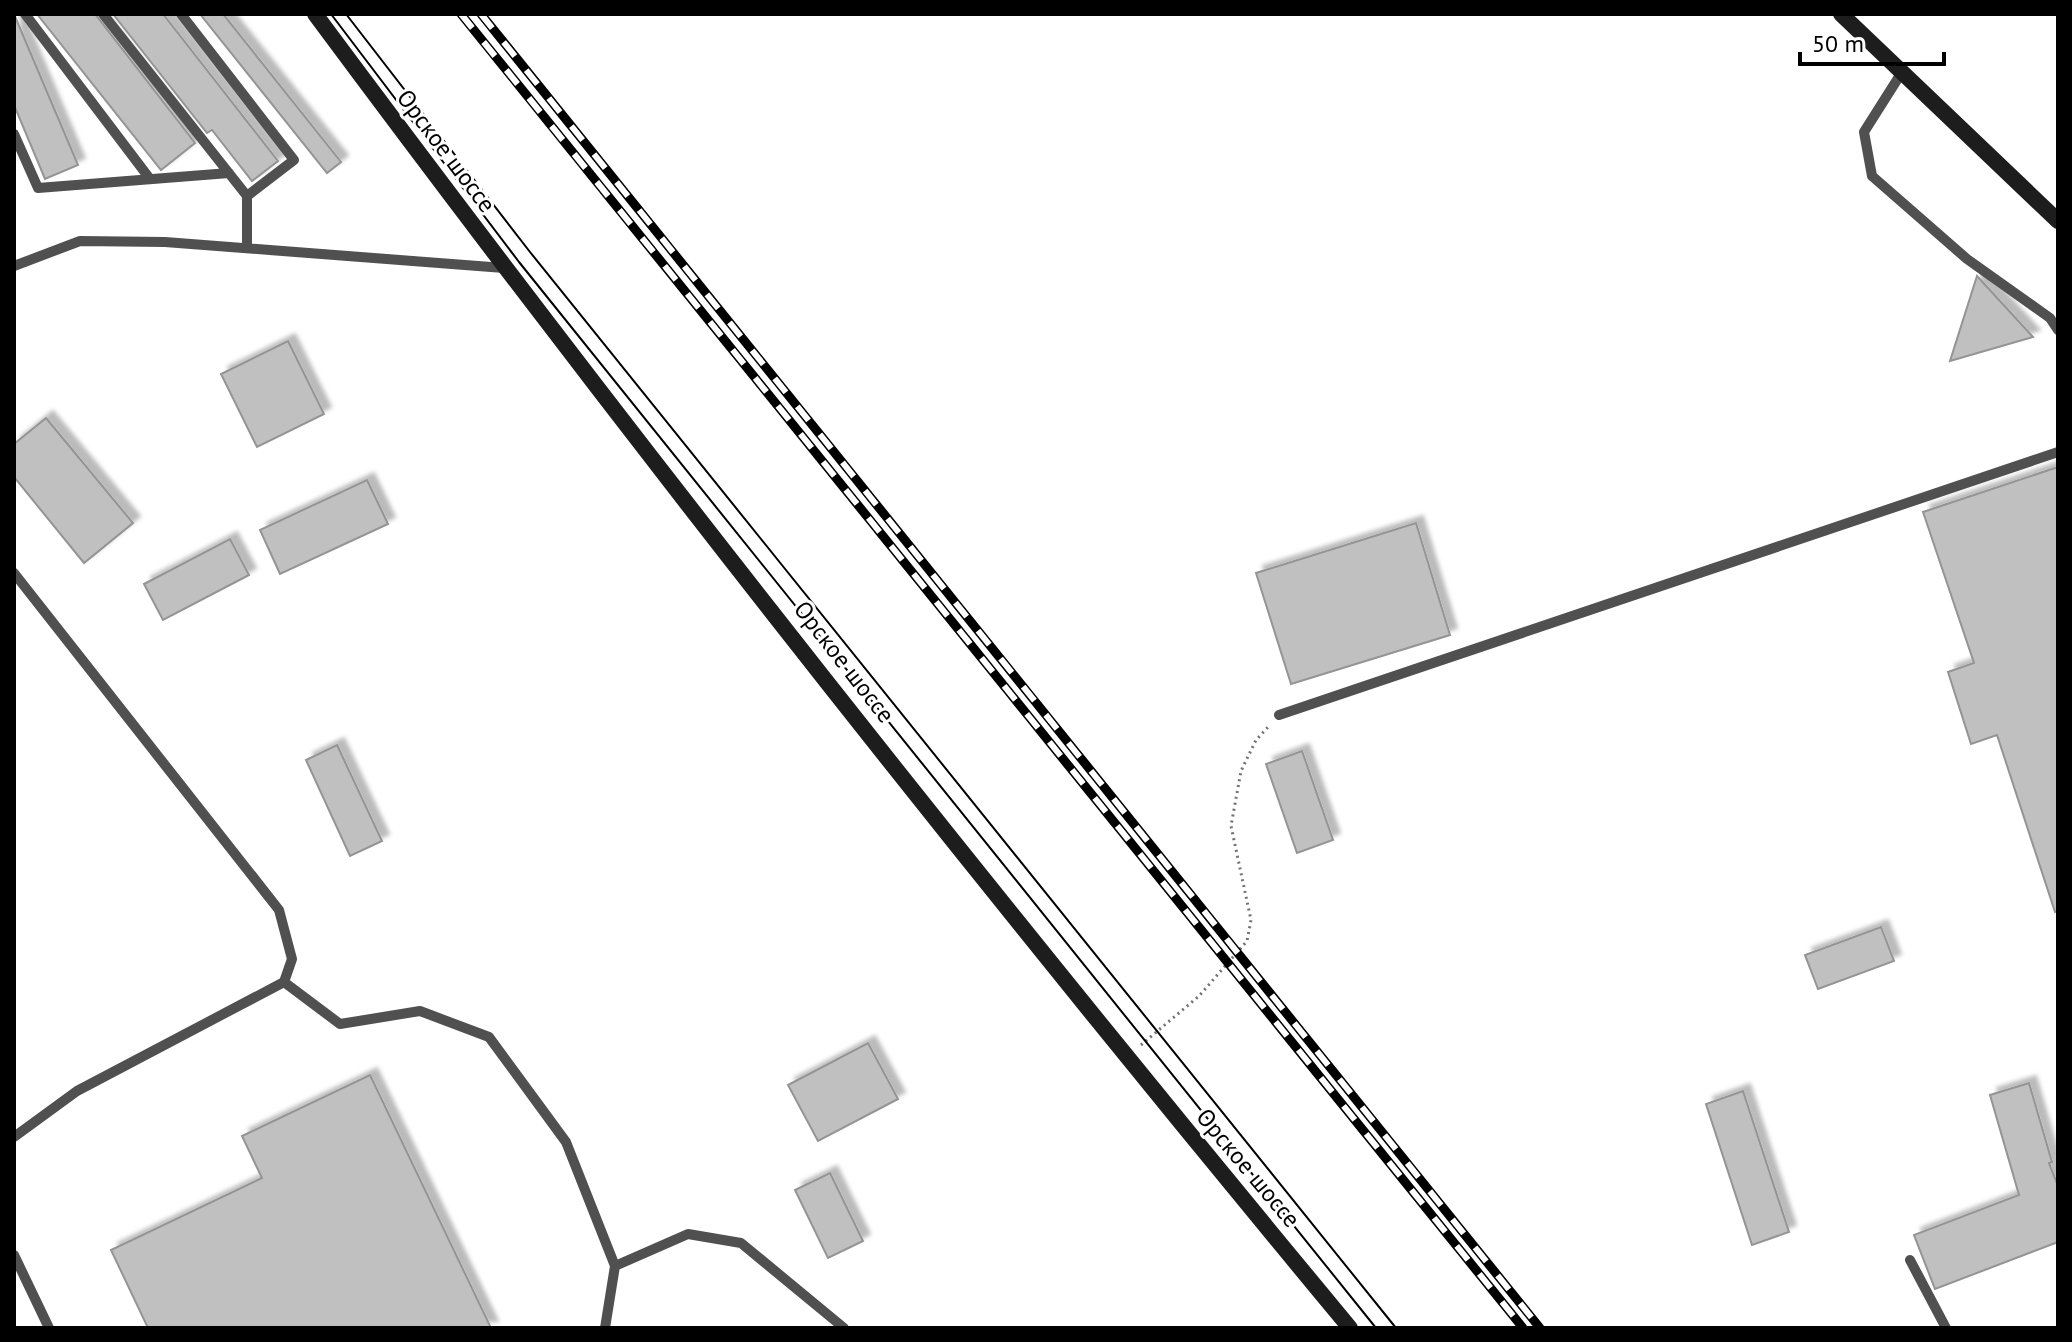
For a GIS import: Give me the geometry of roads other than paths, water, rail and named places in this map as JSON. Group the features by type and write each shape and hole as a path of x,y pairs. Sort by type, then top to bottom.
{"street":[{"name":"Орское шоссе","path":"315,14 504,268 1126,1057 1350,1328"},
{"path":"1841,14 2058,221"}],"lane":[{"path":"25,14 150,179"},
{"path":"103,14 247,196 247,248"},
{"path":"181,14 294,160 247,196"},
{"path":"1902,72 1864,132 1872,176 1967,259 2050,318 2058,330"},
{"path":"14,134 38,188 229,173"},
{"path":"14,266 80,241 165,242 504,268"},
{"path":"1279,715 2058,452"},
{"path":"14,573 279,910 292,959 284,982 77,1091 14,1137"},
{"path":"284,982 340,1024 420,1011 489,1037 566,1142 615,1266 605,1328"},
{"path":"615,1266 688,1234 741,1243 844,1328"},
{"path":"14,1255 49,1328"},
{"path":"1910,1260 1946,1328"}],"tram line":[{"path":"331,14 519,262 1376,1328"},
{"path":"346,14 530,252 1396,1328"}],"railway":[{"path":"461,14 1523,1328"},
{"path":"481,14 1540,1328"}]}
